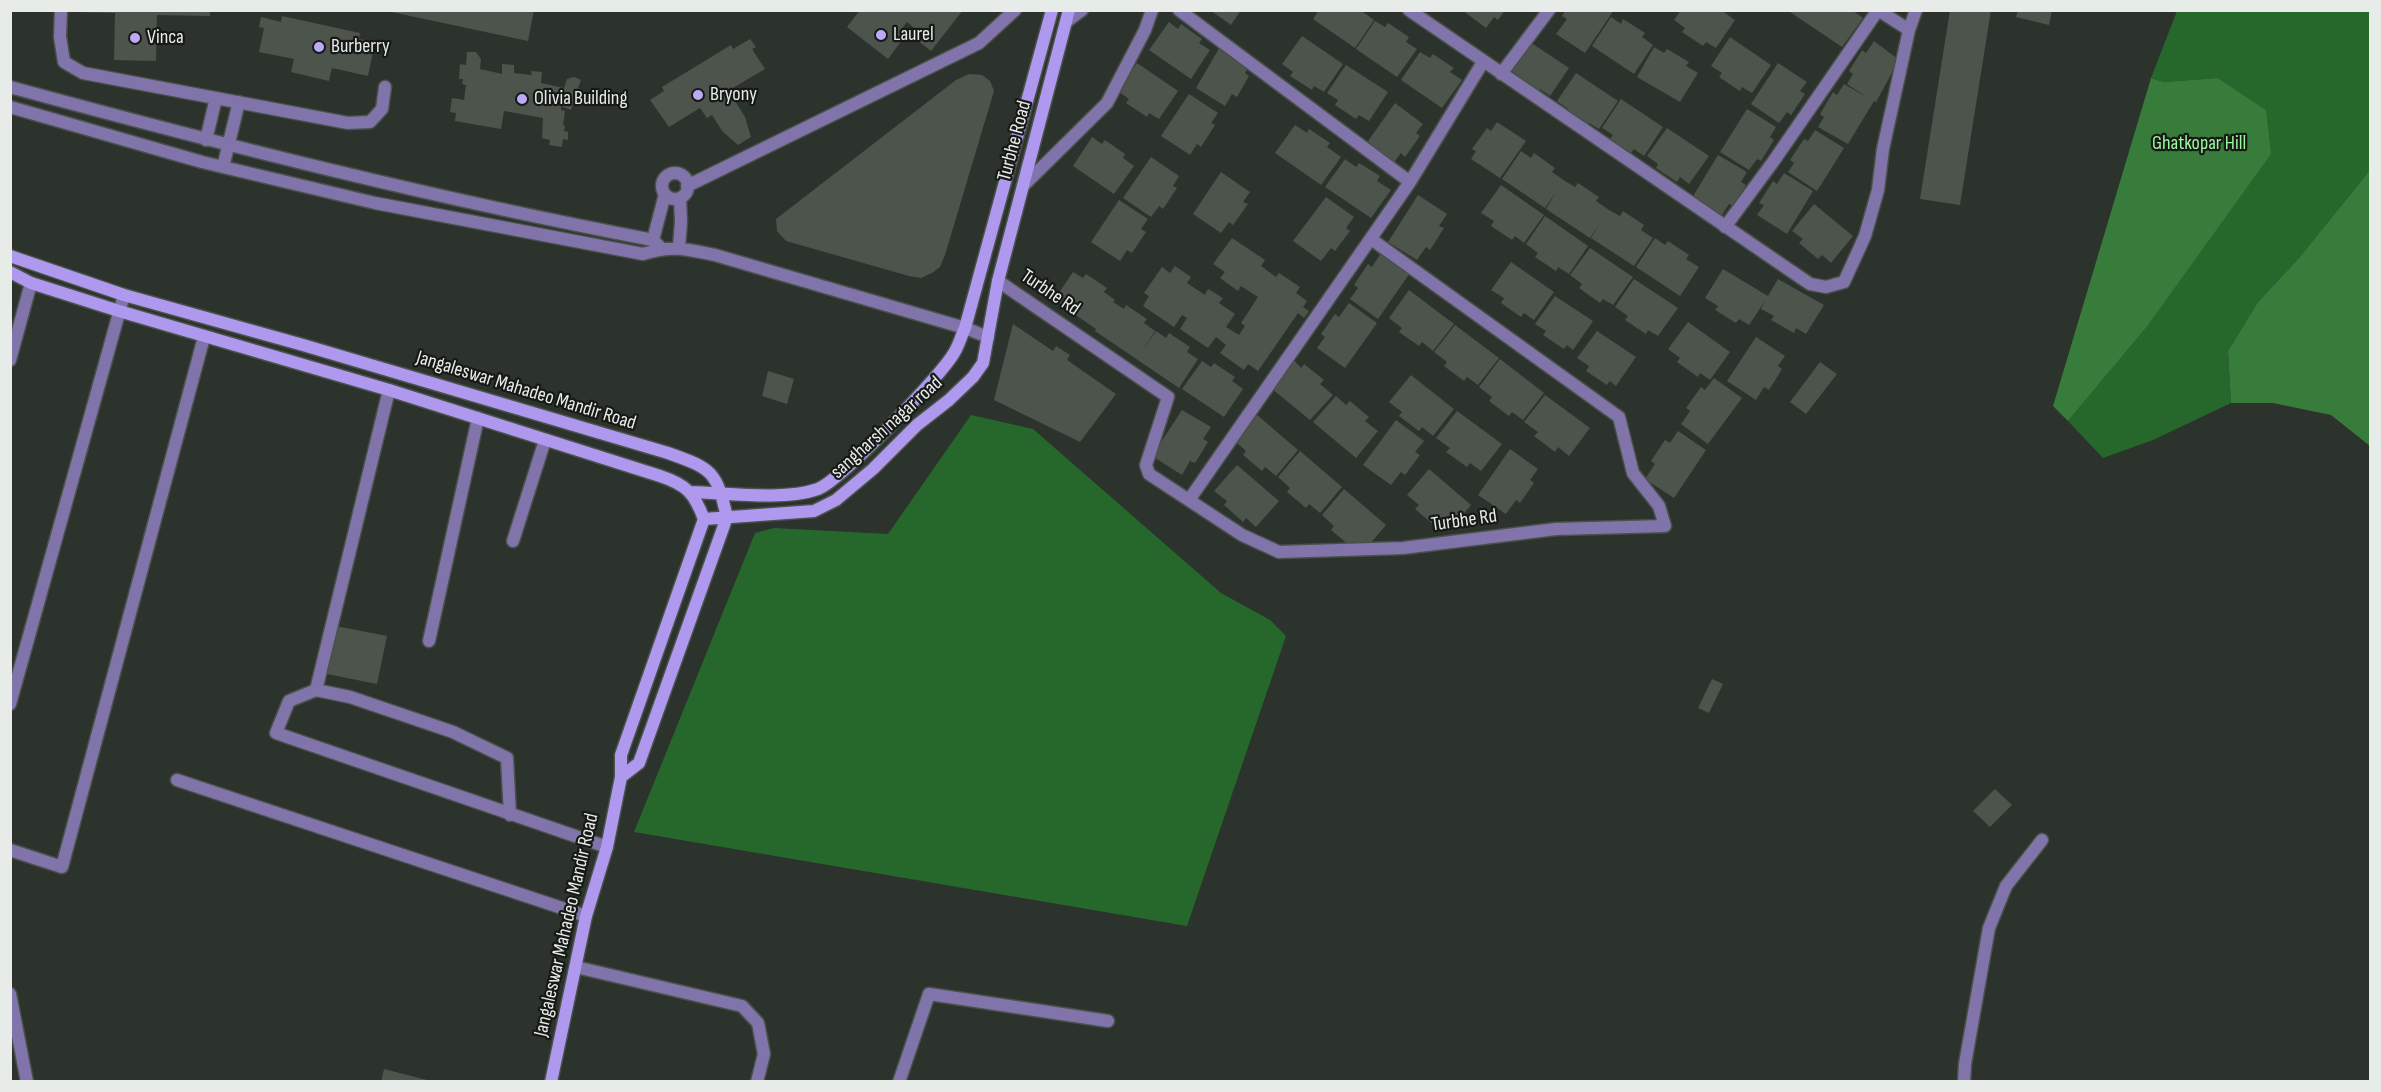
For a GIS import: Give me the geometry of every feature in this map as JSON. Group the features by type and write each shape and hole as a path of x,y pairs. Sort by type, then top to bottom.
{"main road":[{"path":"704,519 691,492 759,495 821,488 860,456 954,354 965,328 1052,10"},
{"name":"Turbhe Road","path":"998,281 1067,16"},
{"name":"Jangaleswar Mahadeo Mandir Road","path":"10,256 124,295 324,351 693,462 714,475 727,517"},
{"name":"Jangaleswar Mahadeo Mandir Road","path":"10,272 31,283 119,311 478,418 676,482 691,492"},
{"name":"sangharsh nagar road","path":"704,519 814,511 836,500 973,377 983,363 998,281"},
{"path":"621,777 639,763 727,517"},
{"name":"Jangaleswar Mahadeo Mandir Road","path":"551,1082 586,916 607,847 621,777 621,755 704,519"}],"street":[{"path":"61,10 60,37 64,62 83,73 348,123 370,122 382,109 385,87"},
{"path":"687,186 979,43 1016,10"},
{"path":"1067,16 1082,10"},
{"path":"1023,186 1107,103 1145,30 1152,10"},
{"path":"1179,10 1410,182"},
{"path":"1409,10 1810,284 1826,287 1844,282 1865,236 1878,190 1882,149 1909,30 1916,10"},
{"path":"1501,74 1549,10"},
{"path":"1725,227 1878,10 1909,30"},
{"path":"1189,500 1410,182 1483,62"},
{"path":"10,87 229,146 379,183 724,257 965,328 988,337"},
{"path":"206,140 216,98"},
{"path":"223,166 239,102"},
{"path":"10,107 223,166 375,203 643,254 658,244 665,194 663,182 673,174 681,175 687,186 686,193 680,198 672,198 665,194"},
{"path":"679,247 680,198"},
{"path":"602,246 606,231"},
{"name":"Turbhe Rd","path":"998,281 1168,397 1146,465 1149,474 1242,535 1279,552 1403,548 1556,529 1665,526 1659,506 1633,473 1619,417 1371,239"},
{"path":"10,360 31,283"},
{"path":"10,704 124,295"},
{"path":"10,850 62,867 204,337"},
{"path":"316,690 390,390"},
{"path":"429,641 478,418"},
{"path":"513,541 545,440"},
{"path":"510,815 507,758 453,732 350,697 316,690 289,701 276,733 510,815 607,847"},
{"path":"177,780 586,916"},
{"path":"1964,1082 1965,1064 1989,928 2006,886 2042,840"},
{"path":"576,967 742,1006 758,1023 764,1054 757,1082"},
{"path":"10,994 27,1082"},
{"path":"899,1082 928,994 1108,1021"},
{"path":"10,1060 24,1060"}],"green space":[{"path":"2177,11 2370,11 2370,170 2299,258 2258,302 2228,351 2231,403 2153,440 2103,458 2068,421 2145,329 2266,110 2218,78 2164,82 2151,78"},
{"name":"Ghatkopar Hill","path":"2151,78 2164,82 2218,78 2266,110 2271,154 2145,329 2068,421 2053,406"},
{"path":"2370,170 2370,446 2331,415 2273,403 2231,403 2228,351 2258,302 2299,258"},
{"path":"971,415 1033,429 1221,593 1270,620 1286,636 1187,926 634,832 755,533 774,528 888,534"}],"building":[{"name":"Vinca","path":"78,10 210,10 210,16 157,15 156,61 114,60 115,13 78,12"},
{"path":"382,10 534,10 528,41"},
{"name":"Laurel","path":"860,10 963,10 931,51 909,34 914,28 907,22 899,32 905,36 888,59 847,27"},
{"path":"1210,10 1241,10 1231,25"},
{"path":"1319,10 1364,10 1363,12 1374,20 1355,48 1313,19"},
{"path":"1462,10 1505,10 1498,20 1494,17 1486,28"},
{"path":"1566,10 1614,10 1585,53 1556,34 1567,19 1562,16"},
{"path":"1681,10 1721,10 1735,20 1716,48 1706,42 1703,46 1682,32 1685,28 1674,20"},
{"path":"1787,10 1852,10 1863,18 1842,47"},
{"path":"1950,10 1991,10 1960,205 1920,199"},
{"path":"2018,10 2052,10 2049,25 2016,17"},
{"name":"Burberry","path":"282,16 360,33 359,39 379,43 377,53 373,52 368,76 332,68 329,81 291,72 294,59 259,52 264,28 259,27 261,17 281,22"},
{"path":"1611,17 1621,24 1623,19 1645,33 1642,37 1653,45 1634,74 1592,46"},
{"path":"1375,21 1385,27 1388,23 1409,37 1406,42 1417,49 1397,77 1356,49"},
{"path":"1169,22 1178,29 1181,24 1202,39 1199,43 1210,50 1191,79 1149,50"},
{"path":"1302,36 1343,64 1324,92 1314,86 1312,90 1290,76 1293,72 1282,64"},
{"path":"1730,37 1771,65 1752,93 1742,87 1740,91 1719,77 1722,73 1711,66"},
{"name":"Bryony","path":"750,39 756,47 752,49 765,69 733,88 740,98 735,101 745,117 751,137 738,145 722,131 712,115 707,118 700,108 669,127 650,100 664,91 662,87 731,45 733,49"},
{"path":"1527,40 1569,68 1550,96 1540,89 1537,94 1516,80 1519,76 1508,68"},
{"path":"1874,41 1899,60 1876,102 1874,101 1848,144 1818,127 1824,117 1820,114 1833,92 1837,95 1844,84 1868,98 1847,84 1853,74 1849,71 1862,50 1866,53"},
{"path":"1221,45 1251,63 1245,73 1249,76 1237,97 1232,94 1225,106 1196,88"},
{"path":"1654,47 1664,53 1667,49 1689,62 1686,66 1698,73 1680,102 1637,77"},
{"name":"Olivia Building","path":"467,52 476,52 481,59 480,69 502,74 502,64 514,65 514,73 532,75 531,71 542,72 541,83 564,88 567,79 574,77 581,80 578,88 581,89 579,101 574,100 571,110 561,106 561,110 565,111 564,131 568,132 568,140 563,139 562,147 549,145 550,140 542,138 543,118 504,111 501,129 455,121 456,113 450,112 452,98 464,100 466,85 462,84 463,79 459,79 460,64 466,65"},
{"path":"1420,52 1430,58 1433,54 1454,68 1450,72 1462,80 1442,108 1401,80"},
{"path":"1137,63 1178,91 1159,119 1149,113 1147,117 1126,103 1129,99 1118,91"},
{"path":"1778,63 1807,82 1800,91 1805,94 1791,115 1787,112 1779,123 1751,104"},
{"path":"1346,65 1388,92 1369,121 1359,115 1356,119 1335,105 1338,100 1327,93"},
{"path":"1576,73 1618,101 1599,129 1589,123 1586,127 1565,113 1568,109 1557,101"},
{"path":"969,74 982,75 990,81 994,91 940,267 921,278 909,276 786,241 777,231 776,219 956,80"},
{"path":"1189,94 1218,113 1211,123 1215,125 1201,147 1197,144 1190,155 1161,136"},
{"path":"1621,99 1663,127 1644,156 1634,149 1631,153 1610,139 1613,135 1602,128"},
{"path":"1395,103 1423,124 1416,133 1420,136 1405,157 1401,153 1393,164 1366,144"},
{"path":"1747,109 1776,127 1770,137 1774,140 1761,161 1757,159 1749,170 1720,152"},
{"path":"1497,122 1526,141 1500,178 1471,159 1476,151 1472,149 1487,128 1491,131"},
{"path":"1295,125 1307,133 1309,129 1330,143 1327,147 1341,157 1321,185 1275,153"},
{"path":"1667,128 1709,156 1689,184 1680,177 1677,182 1656,168 1658,164 1647,156"},
{"path":"1815,130 1844,148 1817,191 1788,172 1794,163 1790,160 1804,139 1808,141"},
{"path":"1092,137 1102,144 1105,140 1125,154 1123,158 1134,166 1114,194 1073,166"},
{"path":"1521,151 1531,158 1534,153 1555,168 1552,172 1565,181 1575,187 1578,183 1599,197 1596,201 1609,210 1620,216 1623,211 1644,225 1641,230 1653,238 1634,266 1591,238 1600,223 1590,238 1546,209 1556,192 1545,208 1502,179"},
{"path":"1718,155 1747,172 1741,182 1746,185 1733,206 1729,204 1722,215 1692,198"},
{"path":"1151,157 1179,176 1173,186 1177,188 1163,209 1159,206 1151,217 1123,198"},
{"path":"1345,159 1356,167 1359,163 1380,176 1377,181 1391,190 1371,218 1325,187"},
{"path":"1221,172 1250,192 1243,202 1248,204 1233,225 1229,222 1221,233 1193,214"},
{"path":"1784,173 1813,191 1787,234 1757,215 1764,205 1759,203 1773,181 1777,184"},
{"path":"1501,185 1544,215 1524,243 1515,236 1512,240 1491,226 1494,221 1481,213"},
{"path":"1418,195 1447,214 1439,226 1444,228 1430,250 1426,247 1417,260 1388,242"},
{"path":"1326,197 1354,217 1346,228 1350,231 1335,251 1331,248 1321,261 1293,241"},
{"path":"1119,200 1148,219 1141,229 1146,232 1132,253 1127,250 1120,261 1091,242"},
{"path":"1814,204 1853,236 1831,263 1822,255 1818,259 1799,243 1803,239 1792,231"},
{"path":"1545,216 1588,246 1569,274 1558,267 1556,271 1535,257 1538,253 1526,244"},
{"path":"1232,238 1265,260 1261,266 1276,277 1279,273 1300,287 1296,293 1307,301 1303,307 1309,311 1304,318 1298,313 1258,371 1248,364 1244,370 1220,353 1226,345 1216,337 1208,348 1180,329 1187,318 1182,315 1174,327 1143,306 1149,296 1144,293 1162,267 1170,273 1175,266 1191,277 1187,283 1205,295 1208,289 1223,298 1219,303 1235,314 1226,327 1239,335 1245,326 1241,323 1258,297 1241,286 1238,291 1220,278 1225,272 1213,264"},
{"path":"1655,238 1665,245 1668,241 1689,255 1686,259 1699,267 1680,296 1636,267"},
{"path":"1590,248 1633,277 1613,305 1603,299 1600,303 1579,288 1582,284 1570,275"},
{"path":"1381,253 1410,273 1378,319 1350,299 1358,288 1354,285 1368,264 1372,267"},
{"path":"1511,262 1554,292 1534,320 1524,313 1521,317 1501,303 1504,298 1491,290"},
{"path":"1723,269 1768,296 1778,279 1824,305 1806,334 1796,328 1794,333 1771,320 1774,316 1761,309 1765,301 1749,325 1739,319 1736,323 1715,310 1718,306 1705,298"},
{"path":"1073,272 1083,278 1086,274 1107,288 1104,292 1115,300 1113,302 1124,309 1126,305 1147,319 1144,323 1155,331 1141,353 1156,331 1166,338 1169,333 1190,347 1187,352 1198,359 1179,388 1054,300"},
{"path":"1634,279 1678,308 1658,336 1648,330 1646,334 1625,320 1628,316 1615,307"},
{"path":"1409,290 1454,324 1433,351 1422,342 1419,346 1399,332 1402,328 1389,318"},
{"path":"1555,296 1593,321 1573,350 1567,345 1564,349 1543,335 1546,331 1535,324"},
{"path":"1349,303 1377,323 1345,368 1317,348 1325,337 1321,334 1335,314 1339,317"},
{"path":"1688,322 1730,352 1710,380 1700,373 1698,377 1677,362 1680,358 1668,349"},
{"path":"1013,324 1053,351 1056,346 1070,355 1067,360 1116,394 1080,442 994,400"},
{"path":"1455,325 1499,358 1478,385 1467,377 1464,381 1444,366 1447,362 1434,352"},
{"path":"1597,331 1636,357 1616,386 1610,381 1607,385 1586,371 1589,366 1577,358"},
{"path":"1756,337 1785,356 1778,366 1782,369 1769,390 1764,387 1756,400 1727,381"},
{"path":"1293,359 1301,368 1304,364 1324,380 1320,384 1333,395 1310,420 1272,389"},
{"path":"1500,359 1544,393 1523,420 1512,412 1509,416 1489,401 1492,397 1479,387"},
{"path":"1202,361 1211,367 1214,363 1235,377 1232,381 1243,389 1224,417 1182,389"},
{"path":"1820,362 1837,374 1806,414 1790,402"},
{"path":"768,371 794,379 787,404 762,396"},
{"path":"1411,375 1454,409 1433,436 1422,427 1419,431 1399,416 1402,412 1389,402"},
{"path":"1714,378 1742,398 1708,444 1681,424 1690,411 1686,408 1701,387 1705,390"},
{"path":"1545,395 1590,428 1569,456 1558,447 1555,452 1534,436 1538,432 1524,422"},
{"path":"1336,396 1346,405 1350,401 1369,417 1365,421 1378,431 1356,458 1313,422"},
{"path":"1182,410 1211,427 1203,439 1208,442 1195,463 1190,461 1182,475 1152,456"},
{"path":"1457,411 1502,444 1481,471 1470,463 1467,467 1446,452 1450,448 1436,438"},
{"path":"1256,414 1298,450 1276,476 1265,467 1262,471 1243,455 1246,451 1234,440"},
{"path":"1396,420 1424,441 1415,452 1420,455 1405,475 1401,472 1391,485 1363,465"},
{"path":"1678,431 1706,450 1674,498 1645,479 1655,464 1651,461 1665,440 1670,443"},
{"path":"1510,449 1538,469 1530,480 1534,483 1520,503 1516,500 1506,514 1478,495"},
{"path":"1300,451 1342,487 1320,513 1309,504 1306,508 1287,492 1290,488 1278,477"},
{"path":"1237,465 1279,501 1256,527 1246,518 1243,522 1224,505 1227,501 1214,491"},
{"path":"1429,469 1471,505 1449,531 1438,522 1435,526 1415,509 1419,505 1407,495"},
{"path":"1344,489 1386,525 1364,551 1353,542 1350,546 1331,530 1334,526 1322,515"},
{"path":"336,626 387,636 377,684 327,674"},
{"path":"1712,679 1723,684 1709,713 1698,708"},
{"path":"1995,789 2012,805 1990,827 1973,811"},
{"path":"384,1069 431,1081 431,1082 381,1082"}],"place":[{"name":"Laurel","path":"881,35"},
{"name":"Vinca","path":"135,38"},
{"name":"Burberry","path":"319,47"},
{"name":"Bryony","path":"698,95"},
{"name":"Olivia Building","path":"522,99"}]}
